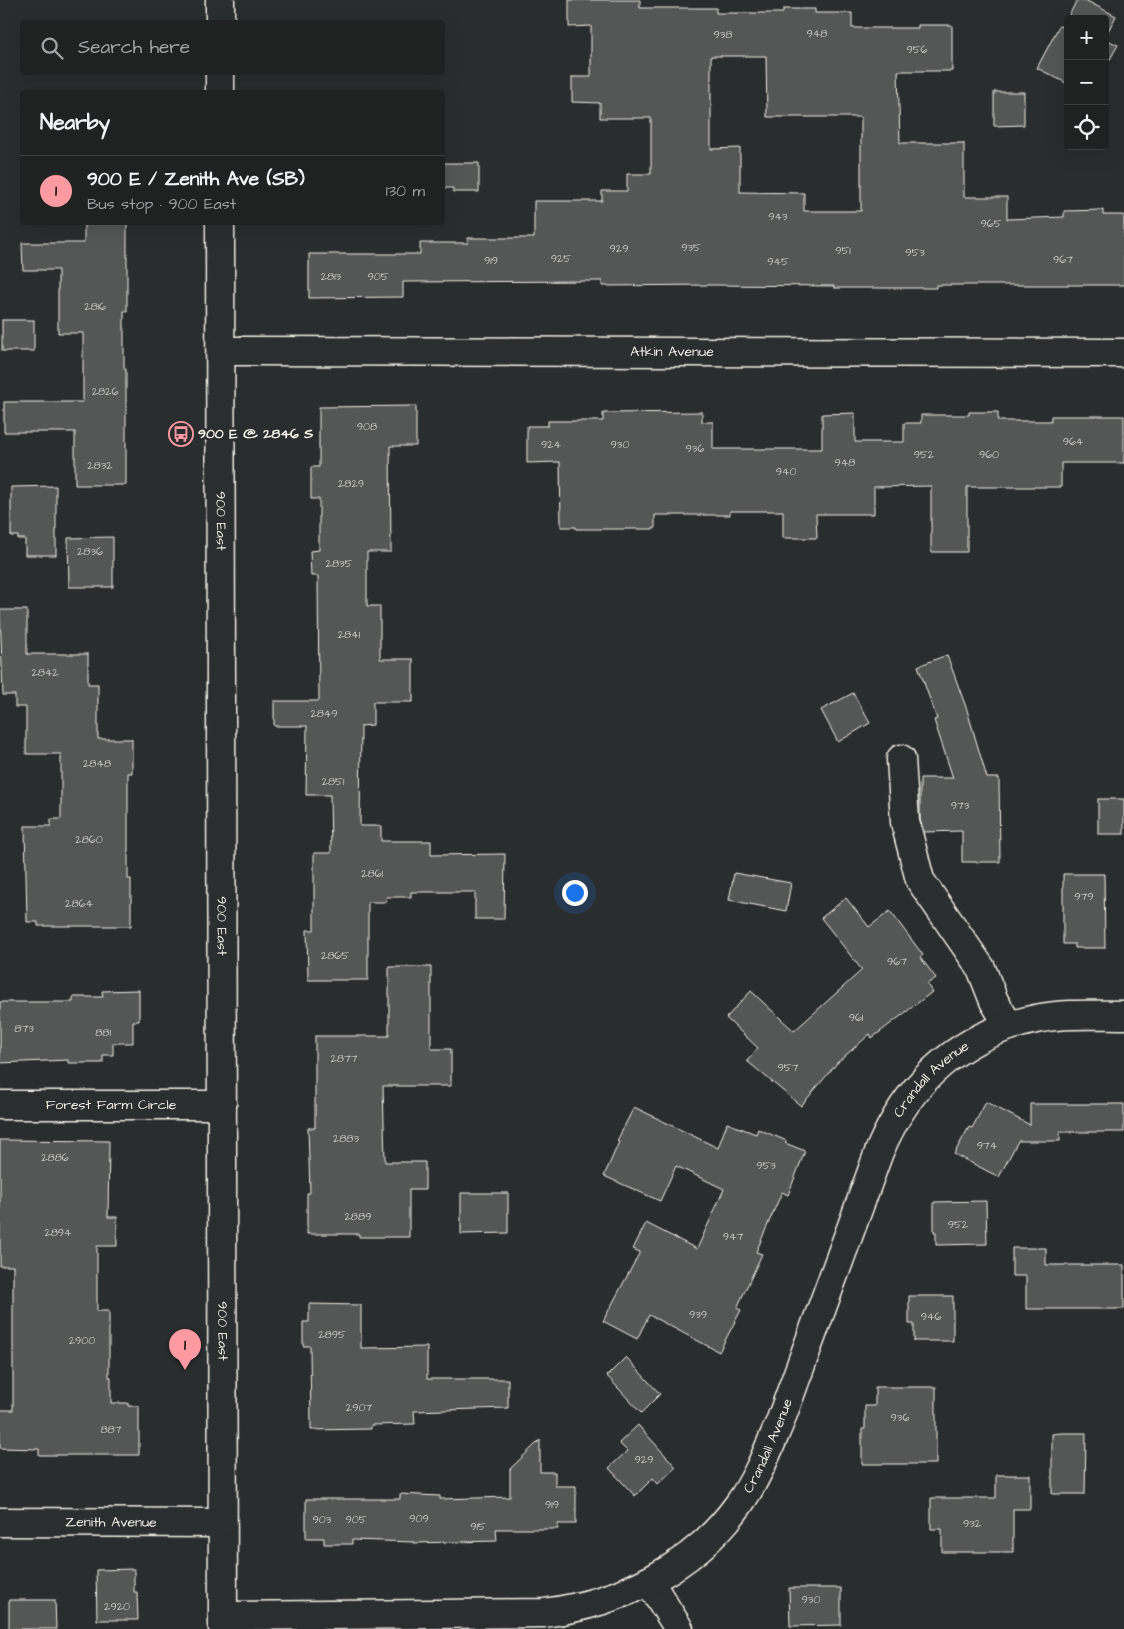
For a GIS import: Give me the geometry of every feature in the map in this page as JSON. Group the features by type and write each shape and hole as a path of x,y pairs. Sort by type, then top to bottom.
{"street":[{"path":"220,0 220,20"},
{"path":"220,75 220,90"},
{"name":"900 East","path":"220,225 223,1622"},
{"name":"Atkin Avenue","path":"220,351 1124,353"},
{"path":"901,759 905,822 920,880 981,968 994,1000 1009,1026"},
{"name":"Crandall Avenue","path":"223,1622 544,1613 587,1605 615,1596 649,1581 683,1560 709,1540 725,1522 752,1484 780,1422 878,1152 888,1130 912,1092 954,1054 980,1038 1009,1026 1036,1019 1066,1016 1124,1015"},
{"name":"Forest Farm Circle","path":"0,1105 222,1105"},
{"name":"Zenith Avenue","path":"0,1522 222,1523"},
{"path":"649,1581 679,1629"}],"building":[{"path":"569,0 640,0 640,8 716,8 716,13 783,13 783,9 815,9 815,13 852,13 852,28 918,28 918,25 952,25 952,71 898,71 900,143 964,143 964,197 1007,197 1007,219 1064,217 1064,211 1103,210 1103,215 1124,215 1124,285 936,285 936,288 834,288 834,286 602,286 602,281 403,282 403,297 309,298 309,254 420,254 420,243 468,243 468,238 534,238 534,201 602,201 602,191 627,191 627,174 651,174 651,118 600,118 600,103 572,102 572,77 591,77 591,26 569,27","holes":["711,56 766,56 767,117 861,117 861,211 804,211 804,193 740,192 740,148 711,149"]},
{"path":"1077,0 1085,0 1116,16 1109,29 1109,15 1069,15"},
{"path":"1064,25 1064,82 1037,68 1059,26 1063,27"},
{"path":"1109,41 1118,45 1109,61"},
{"path":"994,92 1024,92 1024,125 994,126"},
{"path":"445,163 479,163 479,192 453,192 453,188 445,188"},
{"path":"84,225 127,225 127,311 124,311 126,485 75,485 75,432 4,432 4,402 83,402 83,333 58,333 58,270 23,270 22,243 84,243"},
{"path":"2,320 34,320 34,351 2,351"},
{"path":"416,406 416,446 390,446 391,552 367,552 367,606 380,606 380,659 413,659 413,702 373,702 373,725 361,726 360,826 381,826 381,841 431,841 431,855 505,854 504,919 475,919 475,892 411,892 411,897 386,897 387,902 368,902 368,980 308,980 307,930 314,930 314,853 331,853 330,795 306,795 307,726 274,726 274,701 319,701 318,576 311,576 310,551 319,550 319,499 311,499 311,467 319,467 319,407"},
{"path":"702,412 702,422 713,422 713,449 822,449 822,414 855,413 855,442 904,442 904,423 921,423 921,415 969,415 969,412 998,412 998,421 1051,421 1051,416 1124,416 1124,463 1061,463 1061,487 967,487 967,552 931,552 931,486 874,487 874,514 816,514 817,538 783,538 783,511 730,511 730,515 655,515 655,529 576,529 576,527 561,527 560,462 527,463 527,426 548,426 548,421 603,421 603,413"},
{"path":"56,486 56,555 25,555 25,539 11,536 11,487"},
{"path":"113,537 113,587 69,587 68,538"},
{"path":"0,610 27,610 27,654 88,654 88,684 98,684 98,739 132,739 132,773 128,773 128,879 131,879 131,926 38,926 38,922 27,922 25,826 51,826 51,819 61,819 61,754 26,754 26,707 15,707 15,695 3,695"},
{"path":"947,655 967,710 987,778 999,778 1000,862 962,862 962,831 924,832 920,820 920,778 953,778 934,720 937,719 918,666"},
{"path":"853,693 870,723 838,742 821,710"},
{"path":"1098,799 1124,799 1124,834 1098,834"},
{"path":"734,873 791,883 786,911 729,900"},
{"path":"1063,874 1104,874 1105,948 1075,948 1075,944 1063,944"},
{"path":"846,898 869,927 890,911 923,955 920,957 936,978 927,984 932,992 872,1038 870,1034 838,1062 801,1106 747,1061 758,1048 726,1018 751,991 794,1031 862,970 821,918"},
{"path":"389,967 431,967 431,1049 451,1049 451,1086 383,1086 385,1162 425,1162 425,1190 409,1190 409,1237 359,1237 359,1234 307,1234 307,1193 310,1193 308,1128 315,1128 315,1036 389,1036"},
{"path":"139,990 139,1021 133,1021 133,1043 113,1043 113,1055 103,1055 103,1063 68,1063 68,1060 0,1063 0,1002 73,1002 73,997 103,997 102,991"},
{"path":"986,1102 1030,1125 1030,1104 1124,1104 1124,1132 1060,1132 1060,1141 1018,1141 999,1177 954,1154 969,1127 972,1128"},
{"path":"634,1107 718,1148 727,1123 756,1134 758,1129 805,1151 788,1195 782,1192 756,1252 762,1254 737,1308 741,1310 719,1352 649,1315 637,1339 603,1321 640,1252 633,1249 646,1223 697,1249 724,1189 676,1166 660,1201 604,1176 619,1142 617,1141"},
{"path":"0,1140 109,1141 108,1217 117,1217 117,1246 97,1246 97,1311 109,1311 111,1403 128,1403 128,1406 139,1406 139,1455 39,1455 39,1449 0,1448 0,1410 13,1410 13,1266 0,1266"},
{"path":"461,1193 508,1193 508,1233 461,1234"},
{"path":"986,1201 987,1244 936,1245 934,1202"},
{"path":"1012,1248 1046,1248 1046,1265 1124,1265 1124,1309 1026,1309 1026,1276 1012,1276"},
{"path":"909,1296 953,1296 953,1341 914,1341 914,1324 909,1324"},
{"path":"309,1304 361,1305 361,1348 427,1347 427,1379 508,1379 508,1408 414,1411 415,1424 371,1425 371,1429 311,1430 310,1346 303,1346 303,1322 309,1322"},
{"path":"626,1357 660,1394 641,1413 607,1376"},
{"path":"875,1387 936,1387 936,1464 862,1464 862,1429 865,1429 865,1406 875,1406"},
{"path":"638,1425 676,1467 658,1484 653,1478 635,1496 609,1468 627,1451 619,1443"},
{"path":"1086,1433 1085,1494 1052,1494 1052,1434"},
{"path":"540,1440 540,1472 555,1472 555,1486 576,1486 576,1524 558,1524 558,1529 496,1529 497,1541 414,1543 352,1540 352,1544 324,1544 324,1538 306,1538 306,1499 400,1499 400,1494 440,1496 440,1499 510,1497 510,1469"},
{"path":"996,1475 1030,1475 1030,1509 1013,1509 1013,1552 942,1552 942,1529 931,1529 931,1498 996,1498"},
{"path":"134,1569 134,1592 137,1592 138,1620 97,1620 96,1570"},
{"path":"789,1588 841,1588 841,1625 790,1626"},
{"path":"9,1600 55,1600 56,1629 9,1629"}],"place":[{"name":"900 E @ 2846 S","path":"181,434"},
{"name":"900 E / Zenith Ave (SB)","path":"185,1370"}]}
